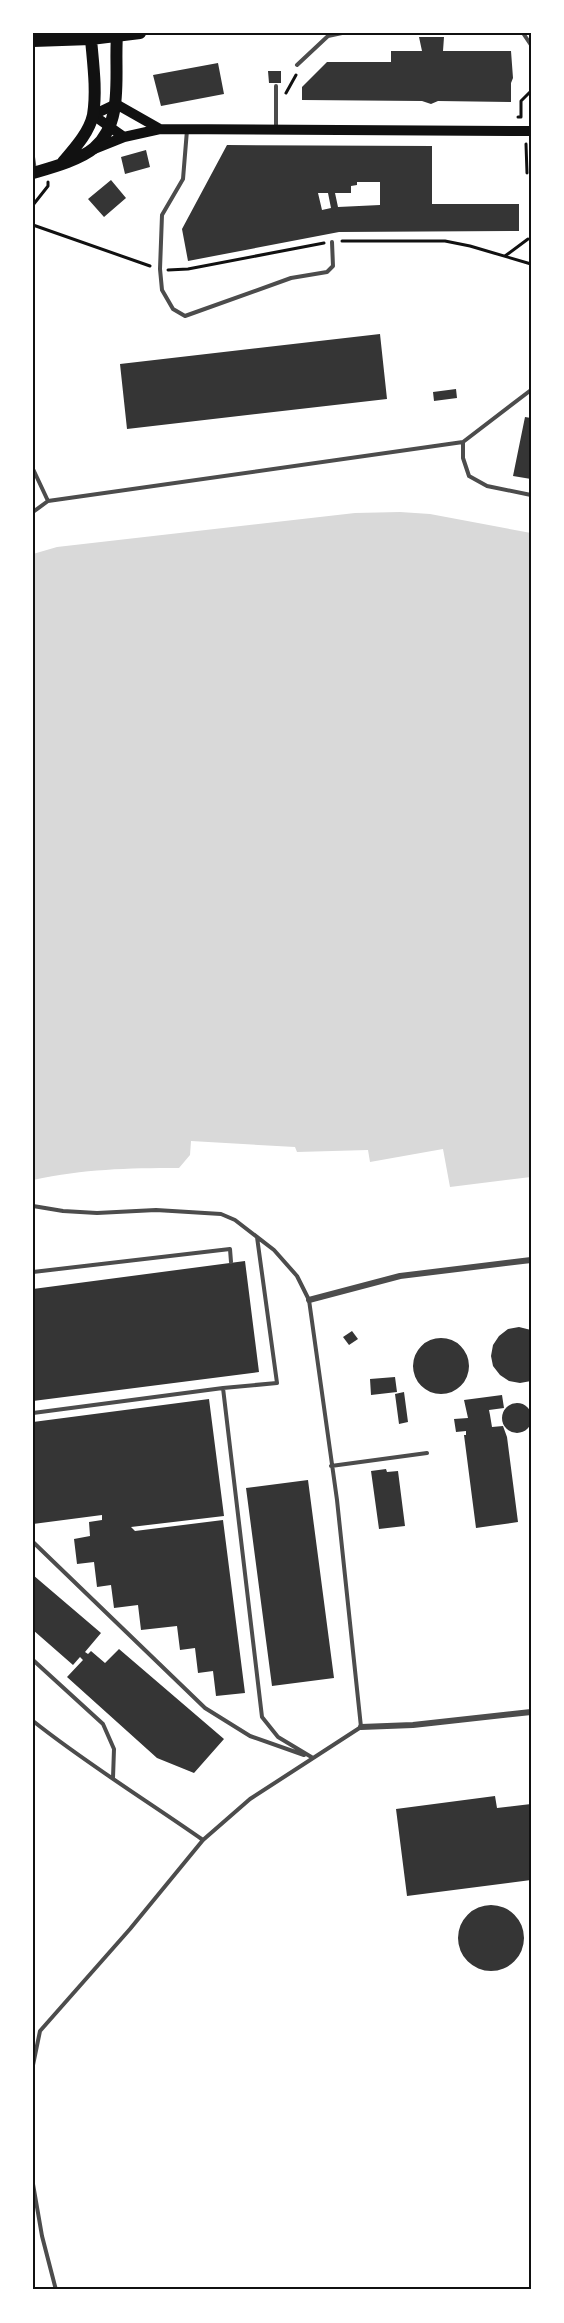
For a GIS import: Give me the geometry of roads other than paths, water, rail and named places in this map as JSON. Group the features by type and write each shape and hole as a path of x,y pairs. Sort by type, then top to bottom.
{"main road":[{"path":"33,41 140,33"},
{"path":"93,149 108,127 116,104 116,35"},
{"path":"62,163 84,136 93,115 94,36"},
{"path":"93,115 116,104"},
{"path":"116,104 160,129"},
{"path":"93,115 124,137"},
{"path":"34,173 124,137 160,129 531,131"}],"street":[{"path":"309,1300 400,1276 531,1260"},
{"path":"361,1727 413,1725 531,1712"}],"lane":[{"path":"297,65 328,36 342,33"},
{"path":"523,33 531,45"},
{"path":"276,86 276,130"},
{"path":"188,129 183,179 162,215 159,269 162,290 173,309 185,316 291,278 327,272 333,266 332,242"},
{"path":"33,157 34,173"},
{"path":"33,512 48,501 463,442 531,390"},
{"path":"463,442 463,458 469,476 487,486 531,495"},
{"path":"33,469 48,501"},
{"path":"33,1206 63,1212 156,1210 221,1214 235,1220 274,1250 297,1276 309,1300 361,1727 250,1799 203,1840 130,1929 40,2031 33,2065"},
{"path":"33,1413 276,1383 258,1237"},
{"path":"33,1272 230,1249 231,1262"},
{"path":"223,1388 262,1717 278,1737 314,1758"},
{"path":"331,1466 427,1453"},
{"path":"33,1542 205,1707 250,1736 314,1758"},
{"path":"33,1660 104,1724 114,1749 113,1778"},
{"path":"33,1721 71,1751 203,1840"},
{"path":"33,2184 42,2236 56,2290"}]}
